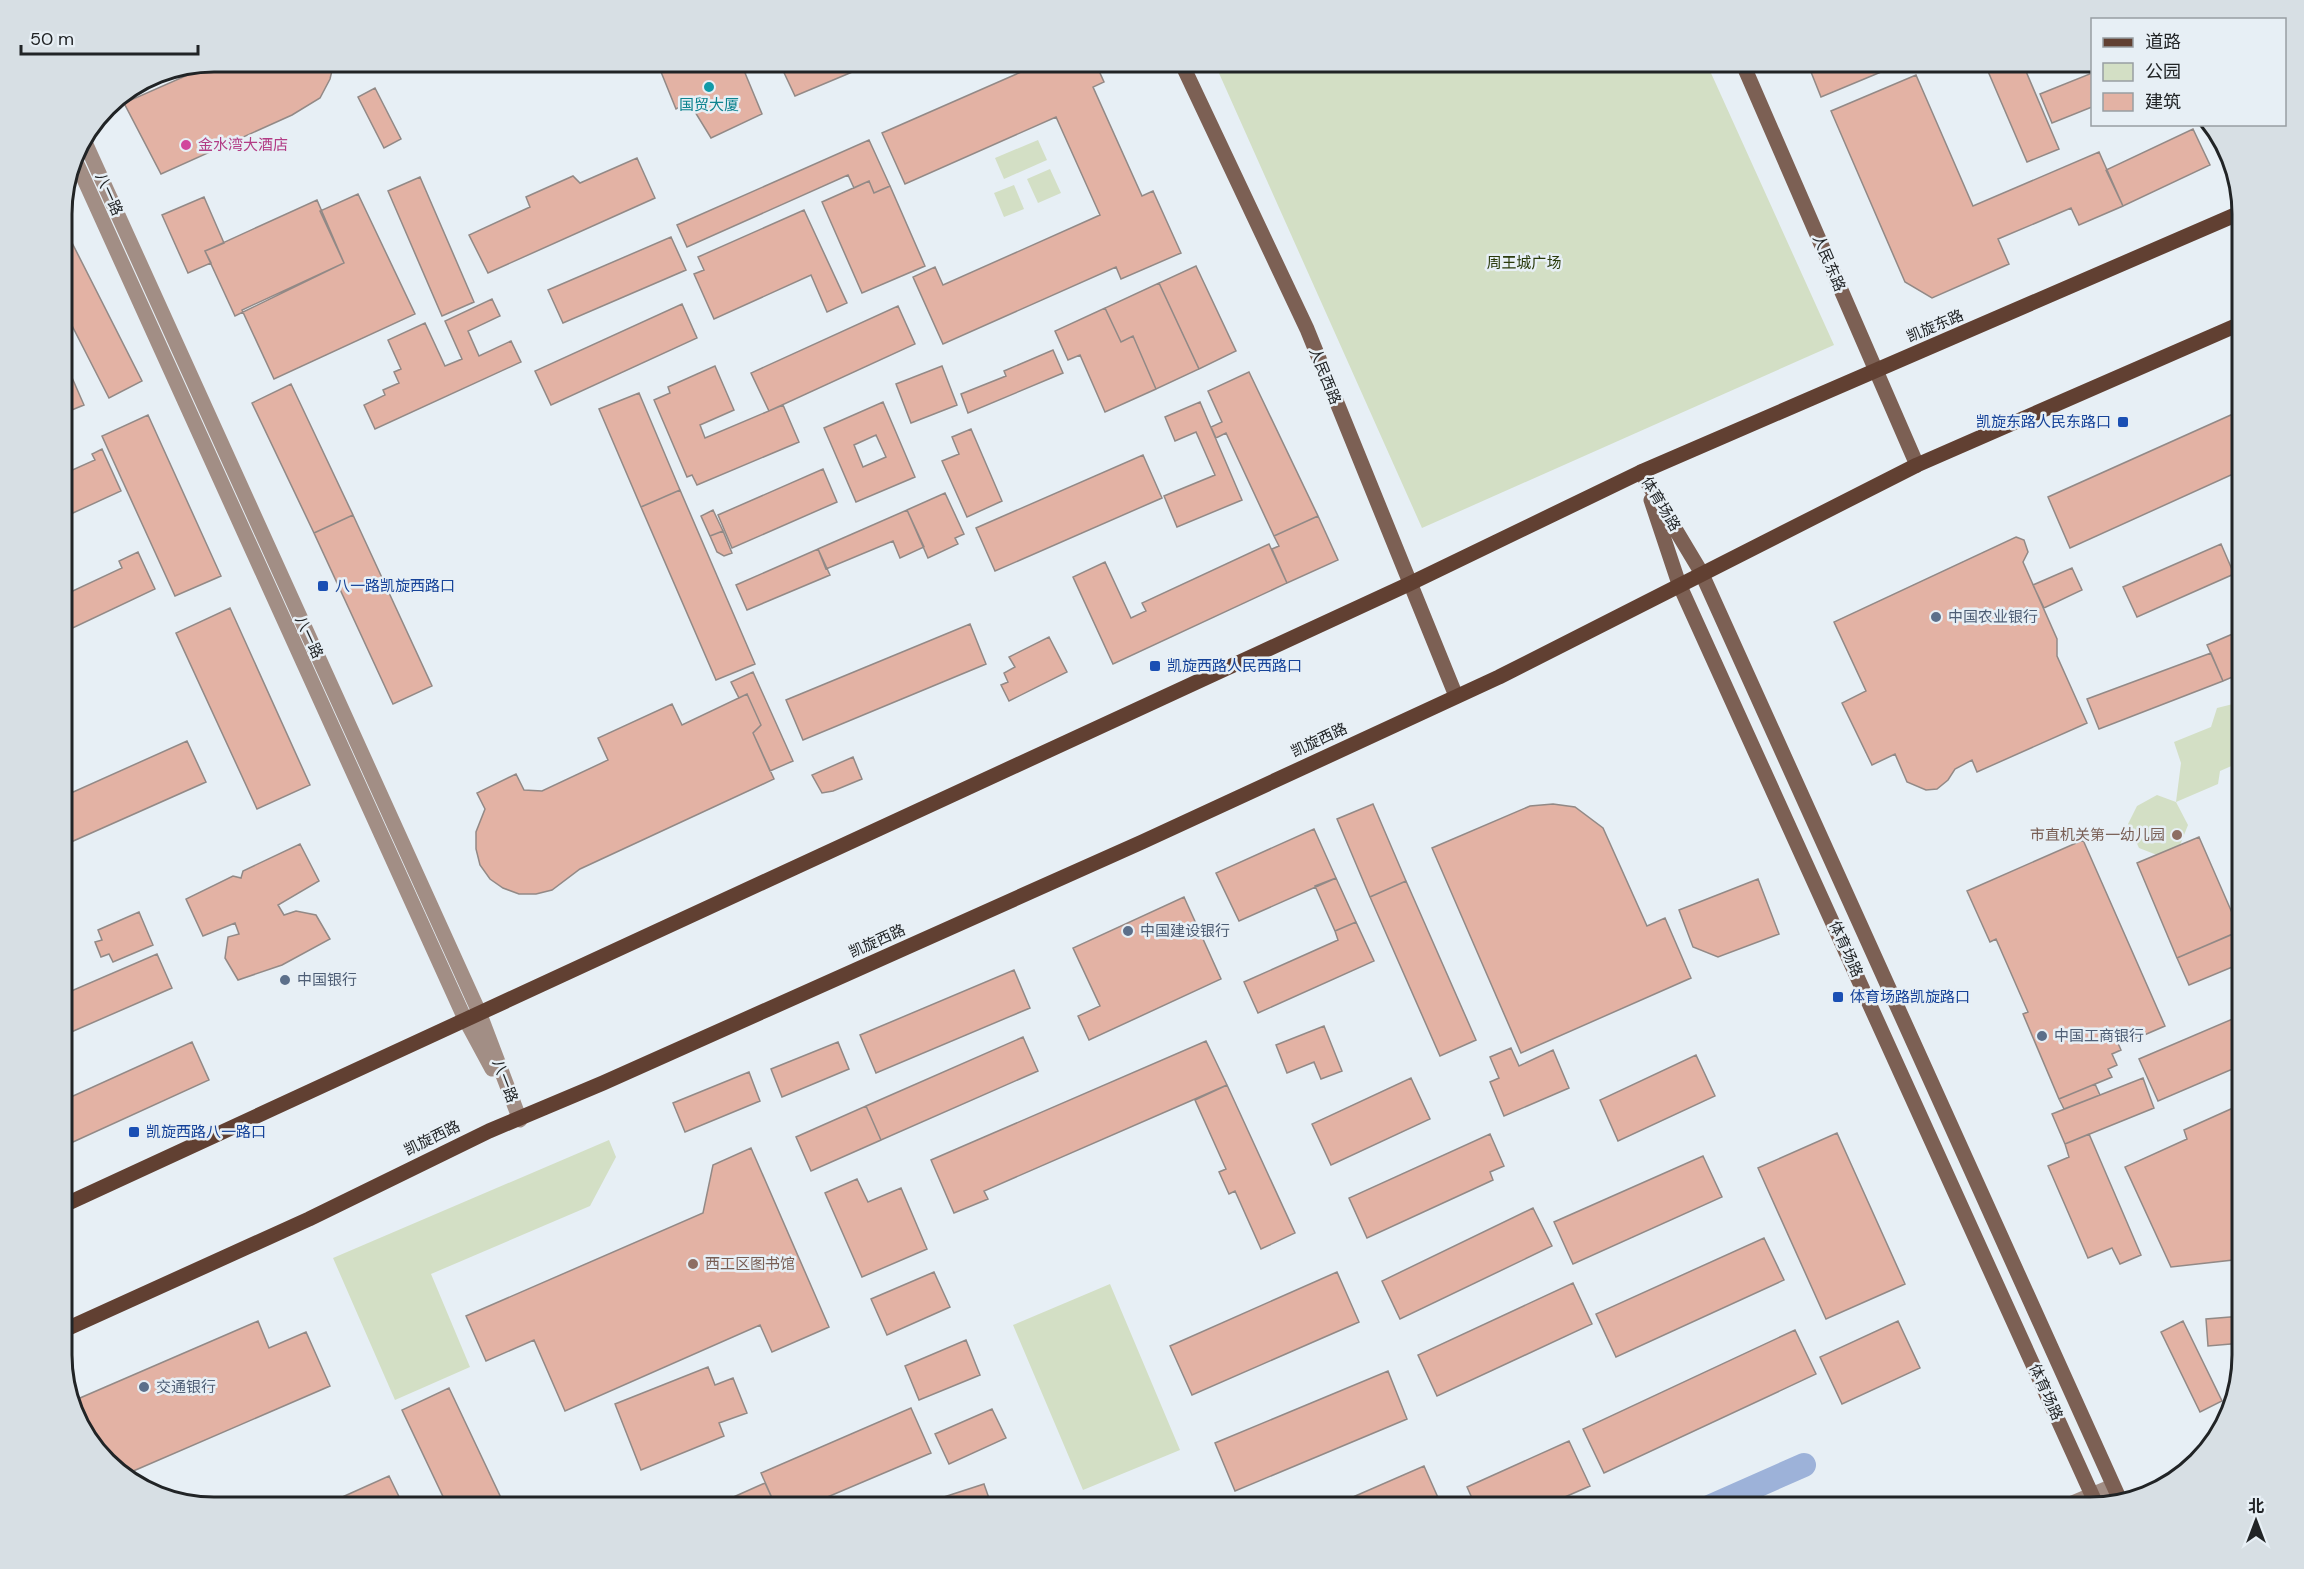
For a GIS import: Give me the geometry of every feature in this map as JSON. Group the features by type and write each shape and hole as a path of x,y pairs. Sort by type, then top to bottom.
{"main road":[{"name":"人民西路","path":"1186,72 1307,329 1456,696"},
{"name":"人民东路","path":"1746,72 1917,465"},
{"name":"凯旋东路","path":"1641,472 2232,216"},
{"path":"1701,572 1917,465 2232,327"},
{"path":"72,1201 1409,584 1641,472"},
{"name":"体育场路","path":"1641,472 1701,572 2116,1493"},
{"name":"体育场路","path":"1641,472 1679,584 2094,1497"},
{"name":"凯旋西路","path":"72,1326 309,1219 489,1131 520,1120 1121,851 1499,677 1701,572"}],"street":[{"name":"八一路","path":"88,149 472,1016"},
{"name":"八一路","path":"80,170 520,1120"}],"green space":[{"name":"周王城广场","path":"1218,72 1711,72 1834,345 1422,528"},
{"path":"1038,140 1047,160 1004,179 995,158"},
{"path":"1050,169 1061,193 1038,203 1027,179"},
{"path":"1014,185 1024,209 1004,217 994,193"},
{"path":"2232,704 2232,766 2220,771 2218,784 2176,802 2181,763 2174,742 2211,727 2217,708"},
{"path":"2157,795 2176,802 2188,825 2180,845 2157,855 2139,848 2128,824 2137,806"},
{"path":"609,1140 616,1157 590,1206 431,1274 470,1367 395,1400 333,1258"},
{"path":"1110,1284 1180,1450 1083,1490 1013,1325"}],"building":[{"name":"金水湾大酒店","path":"205,72 332,72 320,98 292,115 161,174 125,104 188,75"},
{"name":"国贸大厦","path":"661,72 747,72 745,73 762,114 711,138 689,102 676,109"},
{"path":"784,72 852,72 795,96"},
{"path":"1021,72 1100,72 1104,82 1093,87 1142,196 1153,191 1181,253 1121,279 1116,267 943,344 913,277 935,267 943,285 1100,215 1056,117 905,184 882,133"},
{"path":"1811,72 1881,72 1821,97"},
{"path":"1988,72 2026,72 2059,149 2027,162"},
{"path":"2091,73 2091,107 2052,123 2040,94"},
{"path":"1916,75 1973,206 2099,152 2123,206 2079,225 2071,208 1998,239 2009,264 1932,298 1905,282 1831,111"},
{"path":"375,88 401,139 384,148 358,97"},
{"path":"2193,129 2210,165 2123,206 2106,170"},
{"path":"869,140 890,186 874,193 869,181 854,188 848,175 687,247 677,225"},
{"path":"637,158 655,198 488,273 469,235 530,207 526,197 573,176 580,183"},
{"path":"420,177 474,302 442,316 388,191"},
{"path":"869,181 874,193 890,186 925,266 862,293 822,202"},
{"path":"358,194 415,314 274,379 242,310 344,263 320,211"},
{"path":"204,197 224,243 205,251 211,263 188,273 162,215"},
{"path":"317,200 344,263 235,316 205,251"},
{"path":"804,210 847,303 827,312 811,275 714,319 694,274 704,270 698,257"},
{"path":"671,237 686,270 563,323 548,290"},
{"path":"72,243 142,381 109,398 72,326"},
{"path":"1196,266 1236,351 1199,369 1159,283"},
{"path":"1159,283 1199,369 1156,389 1133,336 1121,342 1105,308"},
{"path":"492,299 500,316 468,331 479,356 511,341 521,362 375,429 364,405 385,395 383,390 399,383 394,372 401,369 388,340 425,323 445,366 462,359 445,321"},
{"path":"682,304 697,338 551,405 535,371"},
{"path":"898,306 915,344 769,411 751,373"},
{"path":"1105,308 1121,342 1133,336 1156,389 1105,412 1080,355 1068,360 1055,331"},
{"path":"1053,350 1063,373 968,413 961,394 1006,376 1004,371"},
{"path":"715,366 734,410 700,425 705,438 783,405 799,442 697,485 692,475 687,477 654,400 670,393 668,387"},
{"path":"942,366 957,405 911,423 896,384"},
{"path":"1249,372 1318,516 1274,536 1226,433 1216,438 1211,427 1222,422 1208,391"},
{"path":"72,378 84,405 72,410"},
{"path":"291,384 353,515 314,533 252,403"},
{"path":"639,393 680,490 641,507 599,409"},
{"path":"883,402 915,477 856,502 824,428","holes":["876,435 886,457 863,467 854,445"]},
{"path":"1200,402 1242,500 1177,527 1164,496 1215,475 1196,432 1175,441 1165,417"},
{"path":"2232,414 2232,475 2070,548 2048,497"},
{"path":"148,415 221,576 175,596 102,436"},
{"path":"971,429 1002,501 967,517 942,461 959,454 952,437"},
{"path":"102,449 121,491 72,513 72,470 95,460 92,454"},
{"path":"1143,455 1162,498 995,571 976,528"},
{"path":"823,469 837,502 732,548 718,515"},
{"path":"680,490 755,664 716,680 641,507"},
{"path":"945,493 964,534 955,538 958,544 928,558 907,510"},
{"path":"713,510 723,531 710,536 701,516"},
{"path":"907,510 924,547 900,558 893,541 826,569 818,549"},
{"path":"353,515 432,686 393,704 314,533"},
{"path":"1318,516 1338,560 1287,583 1272,549 1279,546 1274,536"},
{"path":"723,531 732,553 724,556 717,552 710,536"},
{"path":"2016,537 2024,540 2028,552 2023,562 2057,639 2057,656 2087,723 1977,772 1972,760 1955,769 1948,780 1937,789 1926,790 1907,782 1895,754 1872,765 1842,703 1866,691 1834,622"},
{"path":"1269,544 1287,583 1113,664 1073,577 1105,562 1131,618 1146,611 1142,603"},
{"path":"2221,544 2232,569 2232,575 2137,617 2123,587"},
{"path":"818,549 830,575 747,610 736,585"},
{"path":"138,552 155,589 72,628 72,591 122,568 119,561"},
{"path":"2072,568 2082,590 2044,608 2033,585"},
{"path":"230,608 310,785 257,809 176,633"},
{"path":"970,624 986,664 803,740 786,700"},
{"path":"2232,634 2232,677 2223,681 2207,645"},
{"path":"1049,637 1067,672 1009,701 1001,685 1008,682 1004,673 1015,667 1009,657"},
{"path":"2211,653 2223,681 2099,729 2087,699"},
{"path":"753,672 793,761 770,771 753,733 761,725 747,694 739,698 731,682"},
{"path":"747,694 761,725 753,733 774,779 580,869 552,890 536,894 519,894 503,888 490,879 480,865 476,849 476,832 485,809 477,793 516,774 524,790 542,791 608,760 598,738 672,704 682,725"},
{"path":"187,741 206,782 72,842 72,793"},
{"path":"853,757 862,779 822,793 812,775"},
{"path":"1373,804 1406,881 1370,897 1337,819"},
{"path":"1553,804 1575,807 1603,828 1647,926 1665,918 1691,978 1521,1053 1432,848 1530,806"},
{"path":"1314,829 1336,878 1239,921 1216,873"},
{"path":"2199,837 2232,913 2232,934 2177,958 2137,863"},
{"path":"2083,840 2165,1026 2135,1039 2133,1034 2117,1041 2121,1050 2112,1054 2117,1065 2108,1069 2112,1077 2059,1099 2023,1014 2028,1012 1996,939 1990,942 1967,891"},
{"path":"300,844 319,881 278,905 284,915 296,911 316,915 330,939 282,965 238,980 225,958 228,937 239,934 235,923 203,936 186,899 233,876 241,878 243,871"},
{"path":"1336,878 1356,922 1335,931 1315,886"},
{"path":"1758,879 1779,934 1718,957 1693,947 1679,910"},
{"path":"1406,881 1476,1040 1440,1056 1370,897"},
{"path":"1184,897 1221,979 1089,1040 1078,1016 1100,1006 1073,948"},
{"path":"139,912 153,945 113,962 109,954 101,957 95,942 102,940 98,930"},
{"path":"1356,922 1374,961 1258,1013 1244,982 1338,940 1335,931"},
{"path":"2232,934 2232,967 2189,985 2177,958"},
{"path":"157,954 172,988 72,1032 72,991"},
{"path":"1014,970 1030,1008 876,1073 860,1035"},
{"path":"2232,1019 2232,1069 2158,1101 2139,1059"},
{"path":"1324,1026 1342,1071 1321,1079 1314,1062 1287,1073 1276,1045"},
{"path":"1023,1037 1038,1071 881,1140 866,1106"},
{"path":"1206,1041 1227,1085 984,1191 988,1199 954,1213 931,1160"},
{"path":"192,1042 209,1080 72,1142 72,1096"},
{"path":"838,1042 849,1069 782,1097 771,1069"},
{"path":"1511,1048 1519,1066 1553,1050 1569,1088 1504,1116 1490,1082 1499,1078 1490,1057"},
{"path":"1696,1055 1715,1096 1618,1141 1600,1100"},
{"path":"749,1072 760,1101 685,1132 673,1103"},
{"path":"1411,1078 1430,1119 1331,1165 1312,1124"},
{"path":"2143,1078 2154,1108 2065,1144 2052,1114"},
{"path":"2095,1084 2100,1095 2064,1109 2059,1099"},
{"path":"1227,1085 1295,1233 1261,1249 1235,1191 1229,1194 1219,1172 1226,1169 1195,1100"},
{"path":"866,1106 881,1140 811,1171 796,1137"},
{"path":"2232,1108 2232,1260 2171,1267 2125,1167 2187,1139 2184,1130"},
{"path":"1837,1133 1905,1284 1826,1319 1758,1168"},
{"path":"1490,1134 1504,1166 1490,1172 1493,1180 1367,1238 1349,1198"},
{"path":"2089,1134 2141,1255 2120,1264 2112,1248 2088,1258 2048,1166 2069,1157 2065,1144"},
{"name":"西工区图书馆","path":"751,1148 829,1327 772,1352 760,1325 565,1411 534,1340 486,1361 466,1316 703,1213 713,1165"},
{"path":"1703,1156 1722,1197 1573,1264 1554,1222"},
{"path":"857,1179 868,1202 901,1188 927,1249 862,1277 825,1193"},
{"path":"1533,1208 1552,1246 1400,1319 1382,1281"},
{"path":"1764,1238 1784,1280 1616,1357 1596,1314"},
{"path":"934,1272 950,1307 887,1335 871,1299"},
{"path":"1337,1272 1359,1322 1192,1395 1170,1346"},
{"path":"1573,1283 1592,1324 1437,1396 1418,1355"},
{"path":"2232,1317 2232,1344 2208,1346 2206,1319"},
{"path":"258,1321 269,1348 306,1332 330,1386 133,1471 101,1441 91,1426 79,1398"},
{"path":"1898,1321 1920,1368 1842,1404 1820,1357"},
{"path":"2183,1321 2222,1401 2200,1412 2161,1332"},
{"path":"1795,1330 1816,1374 1604,1473 1583,1429"},
{"path":"966,1340 980,1375 919,1400 905,1366"},
{"path":"708,1367 715,1385 733,1378 747,1413 719,1423 724,1436 641,1470 615,1404"},
{"path":"1388,1371 1407,1419 1235,1491 1215,1443"},
{"path":"449,1388 501,1497 443,1497 402,1410"},
{"path":"911,1408 931,1453 828,1497 772,1497 761,1473"},
{"path":"992,1409 1006,1438 949,1464 935,1434"},
{"path":"1569,1441 1590,1486 1565,1497 1472,1497 1467,1487"},
{"path":"1424,1466 1438,1497 1353,1497"},
{"path":"389,1476 399,1497 342,1497"},
{"path":"765,1483 771,1497 734,1497"},
{"path":"984,1484 989,1497 944,1497"}],"waterway":[{"path":"1732,1497 1804,1465"}],"place":[{"name":"国贸大厦","path":"709,87"},
{"name":"金水湾大酒店","path":"186,145"},
{"name":"凯旋东路人民东路口","path":"2123,422"},
{"name":"八一路凯旋西路口","path":"323,586"},
{"name":"中国农业银行","path":"1936,617"},
{"name":"凯旋西路人民西路口","path":"1155,666"},
{"name":"市直机关第一幼儿园","path":"2177,835"},
{"name":"中国建设银行","path":"1128,931"},
{"name":"中国银行","path":"285,980"},
{"name":"体育场路凯旋路口","path":"1838,997"},
{"name":"中国工商银行","path":"2042,1036"},
{"name":"凯旋西路八一路口","path":"134,1132"},
{"name":"西工区图书馆","path":"693,1264"},
{"name":"交通银行","path":"144,1387"}]}
